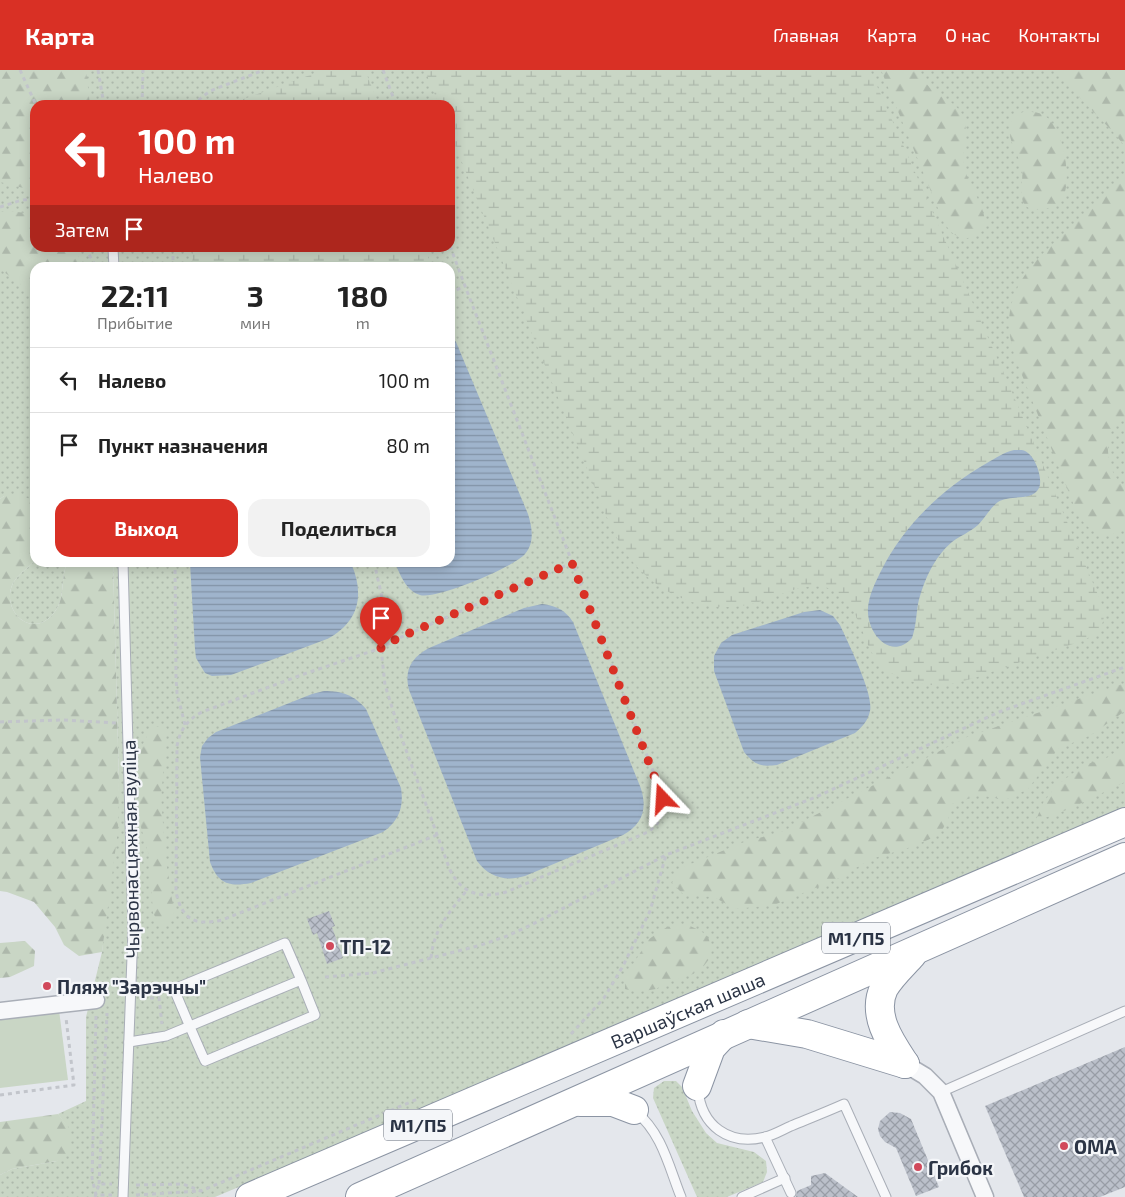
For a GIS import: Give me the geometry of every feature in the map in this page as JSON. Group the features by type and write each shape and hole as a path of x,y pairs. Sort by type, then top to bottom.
{"highway":[{"name":"Варшаўская шаша","path":"250,1197 1125,822"},
{"name":"Варшаўская шаша","path":"360,1197 1125,857"},
{"path":"905,1064 887,1037 880,1004 884,988 897,971 918,950"},
{"path":"697,1086 711,1048 736,1029 807,1034 905,1064"},
{"path":"574,1102 613,1102 634,1110"}],"street":[{"path":"0,1011 102,1000"},
{"path":"905,1064 925,1076 941,1092 985,1197"}],"lane":[{"name":"Чырвонасцяжная вуліца","path":"122,1196 130,1042 133,930 123,567"},
{"path":"285,943 315,1014 205,1061 190,1027 174,989 285,943"},
{"path":"130,1042 163,1037 300,980"},
{"path":"941,1092 1125,1011"},
{"path":"697,1086 699,1103 710,1124 721,1133 745,1139 766,1137 844,1104 886,1197"},
{"path":"634,1110 654,1131 681,1197"},
{"path":"766,1137 791,1193"},
{"path":"392,1195 412,1175"},
{"path":"742,1197 785,1178"}],"path":[{"path":"20,70 34,100"},
{"path":"98,70 103,100"},
{"path":"142,100 143,70"},
{"path":"198,100 210,91 264,70"},
{"path":"383,70 394,100"},
{"path":"0,207 22,200 30,200"},
{"path":"375,567 384,606 381,648 385,684 390,702 454,878 467,890 486,895 506,892 648,832 656,826 661,818 663,808 660,789 452,252"},
{"path":"455,291 465,286"},
{"path":"437,835 222,920 203,923 195,921 187,917 182,911 176,892 177,746 179,735 192,718 202,712 381,648 398,638 572,563"},
{"path":"175,567 176,678 178,700 185,725"},
{"path":"324,977 373,973 481,946 531,926 666,855 816,797 965,726 999,712 1125,667"},
{"path":"0,722 63,720 128,723"},
{"path":"577,1034 569,1037 604,998 623,966 650,911 666,855"},
{"path":"431,958 438,929 467,890"},
{"path":"131,998 159,998 163,1037"},
{"path":"95,1197 99,1184 102,1000"},
{"path":"0,1095 74,1085 64,1004"},
{"path":"99,1184 183,1184 201,1191 425,1096"}],"green space":[{"path":"0,70 1125,70 1125,808 659,1010 215,1197 0,1197 0,1175 12,1169 57,1161 69,1129 58,1114 86,1101 86,1017 102,952 119,782 113,567 455,567 455,262 30,262 30,500 4,496 0,499"},
{"path":"0,70 86,70 89,100 30,100 30,190 0,182"},
{"path":"324,70 365,70 377,100 241,100"},
{"path":"425,70 870,70 1012,392 1104,609 1103,623 1097,632 1076,643 973,678 948,684 925,684 898,677 878,662 851,607 838,592 831,589 816,586 808,587 792,590 743,606 724,607 688,601 655,583 628,556 608,520 455,145 455,100 437,100"},
{"path":"881,70 920,70 929,87 955,105 960,111 964,119 966,136 964,164 985,221 983,230 976,236 961,238 951,232 944,223"},
{"path":"1053,70 1125,70 1125,150 1123,144 1114,133"},
{"path":"1023,112 1032,112 1045,116 1052,122 1061,142 1066,167 1066,189 1063,198 1049,208 1034,209 1026,206 1023,202 1021,193 1022,169 1010,137 1010,125 1017,115"},
{"path":"1125,173 1125,418 1113,428 1108,443 1108,451 1111,467 1124,490 1125,526 1111,535 1104,535 1092,530 1081,520 1077,513 1016,360 1010,336 1009,317 1018,286 1032,265 1117,185"},
{"path":"10,211 30,215 30,252 74,252 83,262 30,262 30,291 0,269 0,212"},
{"path":"193,252 427,252 428,254 428,262 192,262"},
{"path":"20,495 30,499 30,565 15,580 10,593 14,612 27,623 36,624 53,614 60,602 66,567 113,567 119,782 118,830 102,952 79,956 64,945 55,927 34,902 0,891 0,499 4,496"},
{"path":"30,565 30,567 66,567 60,602 57,608 44,621 36,624 27,623 20,618 14,612 11,603 10,593 13,583"},
{"path":"1125,683 1125,711 1091,735 1058,749 1028,789 1005,800 980,795 952,804 948,820 942,830 930,839 871,859 837,879 774,905 735,909 714,897 684,895 672,883 681,868 749,840 776,834 788,829 967,737"},
{"path":"152,726 167,728 161,798 166,861 174,912 173,920 161,927 153,913 149,856 139,820 141,748"},
{"path":"1125,741 1125,782 1070,808 1036,820 1043,803 1056,786 1085,764 1102,761 1117,751"},
{"path":"678,925 690,926 708,937 712,949 710,958 703,967 693,974 666,983 656,989 637,992 625,989 625,977 649,939 667,927"},
{"path":"25,941 35,951 34,966 10,977 0,978 0,943"},
{"path":"59,1010 68,1080 0,1088 0,1018"},
{"path":"664,1081 676,1081 682,1087 692,1111 706,1133 717,1143 754,1152 766,1161 767,1172 763,1182 727,1197 697,1197 653,1098 654,1088"},
{"path":"58,1114 69,1128 70,1152 57,1161 12,1169 0,1175 0,1122"}],"water":[{"path":"455,340 528,514 531,529 530,545 525,554 506,567 442,593 420,595 411,590 401,577 397,567 455,567"},
{"path":"1014,450 1025,451 1034,460 1040,480 1039,488 1031,495 1008,498 998,502 978,525 952,542 930,570 918,604 912,638 904,645 896,647 881,641 871,626 868,608 873,589 881,571 901,538 926,509 955,484 997,457"},
{"path":"190,567 352,567 358,586 356,607 346,624 327,639 231,675 212,676 205,673 196,658"},
{"path":"542,604 560,609 573,622 640,786 644,801 642,815 639,820 630,831 623,835 525,876 504,878 487,871 477,861 409,690 407,676 413,660 429,648 524,608"},
{"path":"820,610 833,616 840,625 854,656 868,693 870,711 868,718 855,733 777,765 766,766 758,764 751,760 744,752 714,671 714,656 721,643 732,635 804,612"},
{"path":"324,691 347,695 357,700 366,709 401,788 402,801 397,818 383,832 251,883 230,884 225,882 217,875 210,862 200,757 202,746 216,732"}],"building":[{"name":"ТП-12","path":"329,911 335,926 332,927 343,958 327,964 317,933 313,935 307,919"},
{"name":"ОМА","path":"1125,1047 1125,1187 1100,1197 1024,1197 985,1106"},
{"name":"Грибок","path":"890,1112 900,1113 911,1119 939,1187 916,1196 896,1148 885,1142 880,1136 878,1129 880,1121"},
{"path":"825,1173 858,1197 796,1197 797,1191 811,1185 811,1176"}],"place":[{"name":"ТП-12","path":"330,946"},
{"name":"Пляж \"Зарэчны\"","path":"47,986"},
{"name":"ОМА","path":"1064,1146"},
{"name":"Грибок","path":"918,1167"}],"route":[{"path":"381,648 398,638 572,563 663,799"}]}
